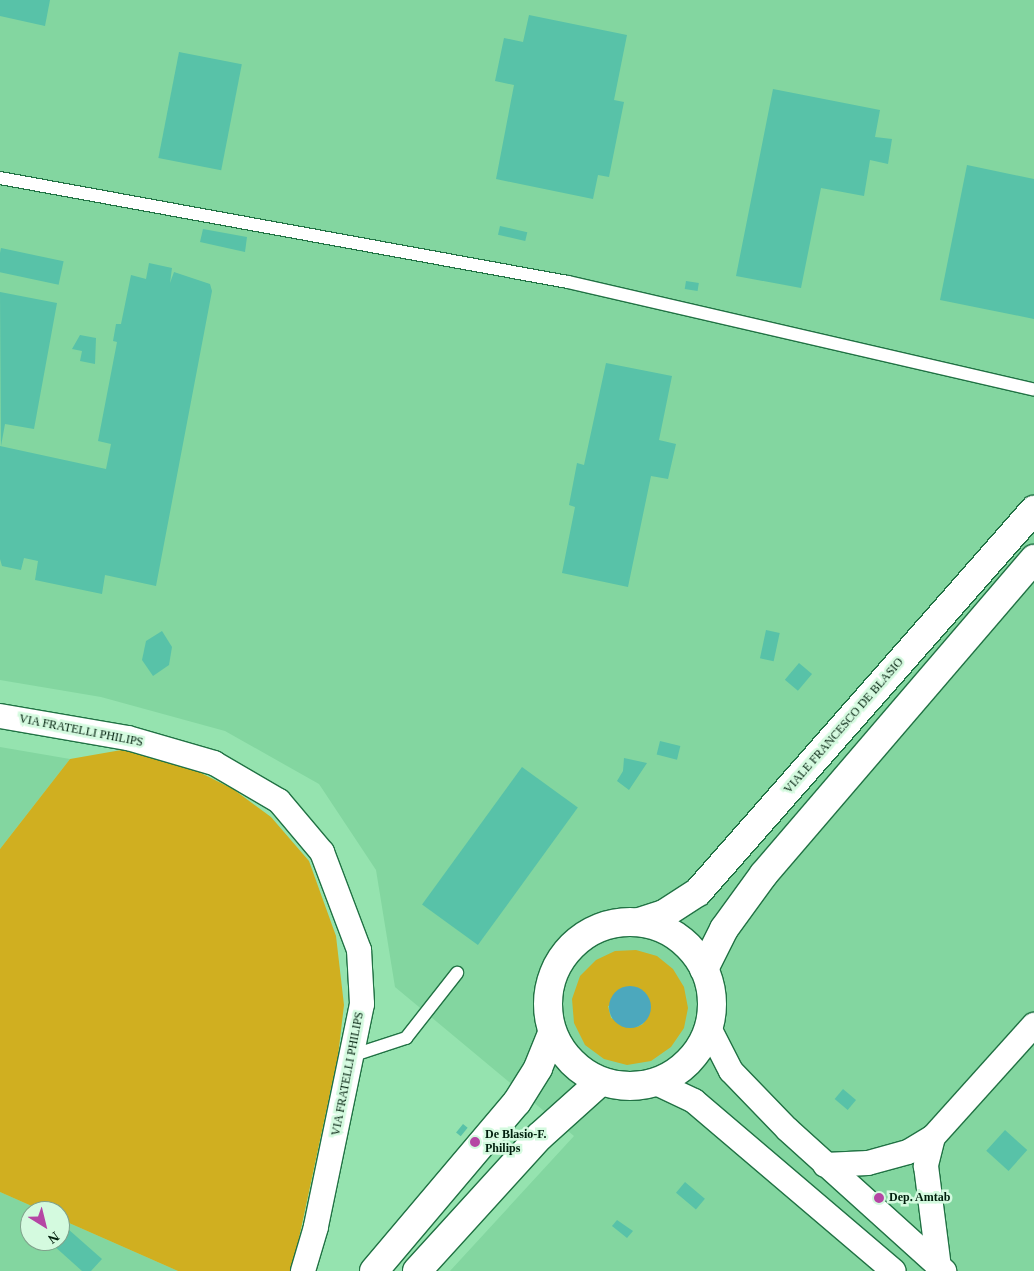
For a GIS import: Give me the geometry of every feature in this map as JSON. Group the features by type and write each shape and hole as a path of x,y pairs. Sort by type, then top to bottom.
{"street":[{"name":"VIALE FRANCESCO DE BLASIO","path":"639,922 664,914 698,892 1034,510"},
{"path":"704,968 724,929 764,874 1034,560"},
{"name":"VIA FRATELLI PHILIPS","path":"0,716 128,738 214,763 279,801 322,852 359,950 362,1004 354,1056 303,1271"},
{"path":"639,922 666,930 688,946 704,968 712,1008 709,1028 691,1058 679,1071 656,1083 628,1087 600,1082 580,1071 563,1054 552,1034 547,1010 549,986 558,964 572,945 592,931 615,923 639,922"},
{"path":"825,1165 868,1164 908,1152 933,1137 1034,1025"},
{"path":"709,1028 731,1070 825,1165 942,1269"},
{"path":"374,1271 517,1102 538,1068 552,1034"},
{"path":"417,1271 540,1136 600,1082"},
{"path":"656,1083 694,1100 894,1271"},
{"path":"933,1137 926,1166 942,1269"}],"lane":[{"path":"0,178 568,282 1034,390"},
{"path":"354,1056 406,1038 457,973"}],"shaded area":[{"path":"0,0 1034,0 1034,1271 450,1271 574,1136 395,987 376,870 319,784 225,731 101,697 0,680"},
{"path":"0,747 70,759 0,849"},
{"path":"127,749 187,766 233,789 271,817 309,861 336,936 344,1005 338,1056 292,1271 178,1271 70,1223 70,1201 20,1201 0,1192 0,849 70,759"},
{"path":"636,950 657,956 673,969 684,987 688,1008 684,1028 671,1047 651,1061 627,1065 604,1059 585,1045 574,1023 572,999 580,976 596,960 615,951","holes":["646,994 651,1007 643,1024 637,1027 611,1018 608,1006"]},
{"path":"0,1192 20,1201 20,1251 70,1251 70,1223 178,1271 0,1271"}],"water":[{"path":"626,986 634,986 645,992 651,1007 645,1022 634,1028 626,1028 615,1022 609,1011 609,1003 615,992"}],"building":[{"path":"0,0 50,0 45,26 0,16"},
{"path":"529,15 627,35 614,100 624,102 609,177 598,175 593,199 496,179 514,85 495,81 504,38 523,42"},
{"path":"179,52 242,64 221,170 158,158"},
{"path":"773,89 880,110 875,137 892,139 888,164 870,160 864,196 821,188 801,288 736,276"},
{"path":"967,165 1034,179 1034,319 940,300"},
{"path":"500,226 527,232 525,241 498,235"},
{"path":"203,229 247,237 245,252 200,242"},
{"path":"1,248 64,261 59,285 0,272"},
{"path":"149,263 172,268 170,283 174,272 210,284 212,291 156,586 105,575 102,594 35,580 38,561 24,558 21,570 2,566 0,559 0,446 106,469 111,444 98,441 117,342 113,341 116,324 121,324 131,275 146,279"},
{"path":"686,281 699,283 698,291 685,289"},
{"path":"0,292 57,303 34,429 5,424 1,446"},
{"path":"80,335 96,338 95,364 80,361 82,351 72,349"},
{"path":"606,363 672,376 659,440 676,444 668,479 651,476 628,587 562,573 575,507 569,505 577,463 584,465"},
{"path":"766,630 780,633 774,661 760,658"},
{"path":"162,631 172,647 169,665 153,676 142,660 146,641"},
{"path":"799,663 812,674 798,691 785,680"},
{"path":"660,741 680,746 677,760 657,755"},
{"path":"624,758 647,763 629,790 617,781 623,771"},
{"path":"522,767 578,808 478,945 422,905"},
{"path":"843,1089 856,1100 848,1110 835,1099"},
{"path":"463,1124 468,1128 461,1136 456,1133"},
{"path":"1005,1130 1027,1150 1009,1171 986,1151"},
{"path":"685,1182 705,1199 696,1209 676,1193"},
{"path":"617,1220 633,1231 627,1238 612,1226"},
{"path":"70,1231 102,1259 91,1271 82,1271 60,1251 70,1251"}],"place":[{"name":"De Blasio-F. Philips","path":"475,1142"},
{"name":"Dep. Amtab","path":"879,1198"}]}
